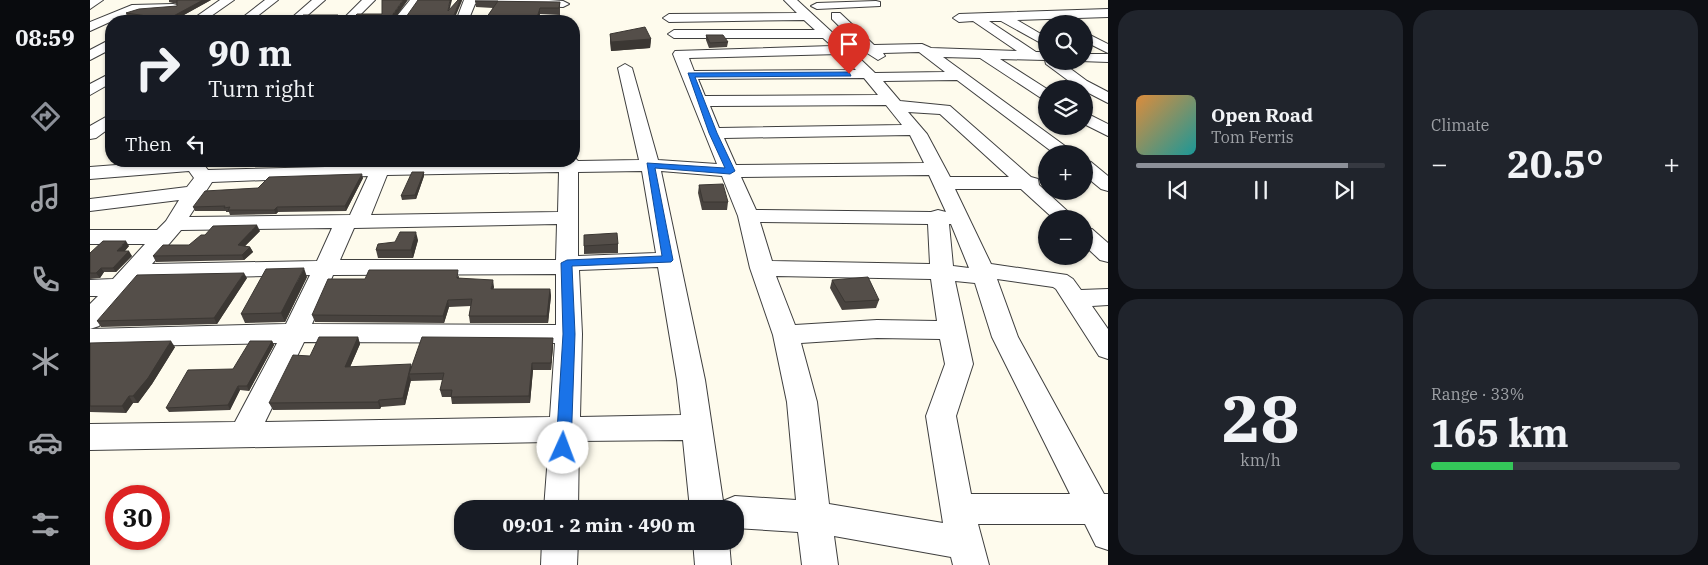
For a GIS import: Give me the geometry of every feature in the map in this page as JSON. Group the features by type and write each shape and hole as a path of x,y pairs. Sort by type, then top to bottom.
{"street":[{"path":"105,18 96,4 128,0"},
{"path":"205,15 228,0"},
{"path":"252,15 272,0"},
{"path":"301,15 319,0"},
{"path":"353,15 369,0"},
{"path":"404,15 416,0"},
{"path":"465,15 471,0 563,6"},
{"path":"669,18 836,16 877,9 780,0"},
{"path":"514,15 520,2"},
{"path":"792,2 869,76 915,130 939,176 949,217 983,273 1005,336 1104,517"},
{"path":"1073,3 1108,20"},
{"path":"119,15 132,8 176,4"},
{"path":"156,15 176,4"},
{"path":"664,4 680,54 748,216 762,268 786,335 802,402 820,565"},
{"path":"998,4 1020,17"},
{"path":"1024,4 1044,15"},
{"path":"1062,15 1108,13"},
{"path":"772,16 787,34"},
{"path":"836,16 870,50 902,76"},
{"path":"959,18 1038,16"},
{"path":"1003,17 1038,49"},
{"path":"976,18 1038,52"},
{"path":"90,27 105,22"},
{"path":"674,34 852,32"},
{"path":"758,34 771,52"},
{"path":"90,35 105,35"},
{"path":"1093,45 1106,57"},
{"path":"92,54 105,46"},
{"path":"680,54 921,48 1055,145"},
{"path":"927,52 1038,55"},
{"path":"981,52 1038,90"},
{"path":"92,54 105,54"},
{"path":"1093,58 1106,57"},
{"path":"625,68 650,165 691,380 706,500"},
{"path":"1064,70 1082,84 1108,98"},
{"path":"690,75 961,76"},
{"path":"701,101 893,103 944,109 1056,210"},
{"path":"1093,122 1108,131"},
{"path":"90,135 105,124"},
{"path":"713,133 915,130"},
{"path":"90,135 105,136"},
{"path":"580,164 650,165 730,171 939,176 1038,182"},
{"path":"90,173 195,174 317,167 380,170 474,167"},
{"path":"561,500 569,334 567,265 569,167"},
{"path":"244,434 296,333 326,268 380,170"},
{"path":"90,205 195,174"},
{"path":"90,320 169,231 195,174"},
{"path":"748,216 949,217"},
{"path":"744,513 814,517 968,554 957,509 941,416 959,364 951,330 942,272 949,217"},
{"path":"90,237 352,221 567,218"},
{"path":"1093,242 1108,255"},
{"path":"90,288 126,280 326,268 567,265 668,260"},
{"path":"762,268 983,273 1053,278 1065,284 1108,349"},
{"path":"1073,298 1108,297"},
{"path":"786,335 877,329 951,330"},
{"path":"90,338 296,333 569,334"},
{"path":"90,437 696,427"},
{"path":"957,509 1104,517"},
{"path":"559,565 560,550"},
{"path":"712,550 714,565"}],"building":[{"path":"177,0 203,0 175,15 126,13 139,9 177,6"},
{"path":"382,0 403,0 392,15 356,15 357,14 382,14"},
{"path":"418,0 450,0 448,11 460,0 454,15 407,15"},
{"path":"498,1 560,2 559,8 540,8 538,15 488,15"},
{"path":"645,27 651,39 611,42 610,34"},
{"path":"706,35 723,35 728,42 710,43"},
{"path":"412,172 424,172 415,195 401,196"},
{"path":"362,174 345,206 277,207 274,210 228,210 230,207 224,208 225,206 193,207 205,191 258,188 269,177"},
{"path":"723,184 728,202 703,202 699,185"},
{"path":"257,225 238,245 250,247 242,255 153,256 163,245 189,245 201,235 205,235 213,226"},
{"path":"400,232 416,232 411,250 376,250 378,244 395,242"},
{"path":"617,233 618,244 584,246 584,235"},
{"path":"103,241 126,241 117,251 129,251 113,268 101,268 96,273 90,273 90,253"},
{"path":"304,268 281,313 241,314 266,269"},
{"path":"369,270 458,270 457,278 493,280 491,289 550,289 547,316 469,316 472,299 448,300 443,316 312,315 328,279 365,279"},
{"path":"244,273 214,318 97,321 137,275"},
{"path":"868,277 879,300 845,302 832,280"},
{"path":"319,337 358,337 345,367 411,364 403,398 379,400 378,402 269,403 293,355 310,356"},
{"path":"422,337 553,338 551,363 532,363 529,396 451,397 452,390 440,390 444,373 409,374"},
{"path":"171,341 148,378 133,396 129,396 122,406 90,406 90,343"},
{"path":"250,341 272,341 247,386 238,386 228,405 166,408 188,370 233,369"}],"route":[{"path":"563,448 569,334 567,263 668,260 650,165 730,171 690,75 849,74"}]}
